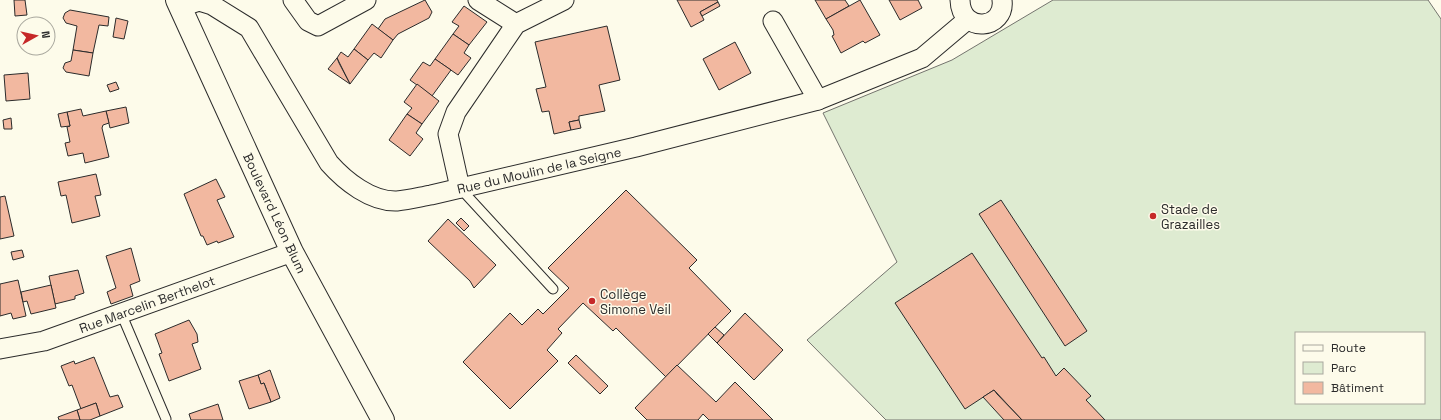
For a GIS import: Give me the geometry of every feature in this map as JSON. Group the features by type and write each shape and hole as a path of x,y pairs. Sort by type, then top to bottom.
{"street":[{"path":"293,0 308,21 318,26 366,0"},
{"path":"478,0 516,24"},
{"path":"960,0 961,12 967,20 978,25 992,22 1001,13 1002,0"},
{"name":"Rue du Moulin de la Seigne","path":"179,4 199,1 212,5 249,28 329,162 341,176 356,187 383,199 396,201 460,188 636,147 818,100 922,58 967,20"},
{"path":"460,188 448,134 456,112 516,24 560,1"},
{"name":"Boulevard Léon Blum","path":"179,4 292,252 383,420"},
{"path":"773,21 818,100"},
{"name":"Rue Marcelin Berthelot","path":"0,348 44,340 292,252"}],"lane":[{"path":"460,188 553,289"},
{"path":"121,313 166,419"}],"green space":[{"path":"1053,0 1428,0 1441,19 1441,420 886,420 807,340 897,262 823,113 952,60"}],"building":[{"path":"14,0 25,0 27,15 15,16"},
{"path":"425,0 432,12 429,18 398,34 393,40 378,29 385,19"},
{"path":"677,0 717,0 718,2 700,12 704,20 691,27"},
{"path":"815,0 845,0 849,6 826,19"},
{"path":"860,0 880,35 865,43 863,41 841,53 832,36 834,35 833,30 826,19"},
{"path":"889,0 918,0 922,8 900,20"},
{"path":"718,2 720,6 702,16 700,12"},
{"path":"464,6 487,22 469,45 453,34 459,26 452,22"},
{"path":"70,10 109,17 108,26 99,25 93,53 73,50 77,26 66,23 63,18 65,13"},
{"path":"116,18 128,21 124,39 113,37"},
{"path":"372,24 393,40 381,58 374,53 368,60 354,49"},
{"path":"607,26 620,80 599,85 605,111 579,116 579,120 569,122 571,130 554,134 549,111 542,112 536,89 546,87 535,42"},
{"path":"453,34 469,45 464,53 471,58 458,75 435,59"},
{"path":"735,42 751,73 719,90 703,59"},
{"path":"354,49 368,60 350,84 337,58 341,52 348,57"},
{"path":"73,50 93,53 89,76 66,72 63,68 65,63 71,61"},
{"path":"337,58 339,63 350,84 328,69"},
{"path":"435,59 451,70 432,96 410,80 423,62 430,66"},
{"path":"28,73 30,99 6,101 4,75"},
{"path":"116,82 119,89 110,92 107,85"},
{"path":"417,84 439,101 422,124 407,114 412,108 404,102"},
{"path":"126,107 129,123 110,128 106,111"},
{"path":"81,109 83,116 106,111 109,123 103,125 102,128 109,157 85,163 83,153 68,156 65,143 70,142 67,127 70,126 67,112"},
{"path":"67,112 70,126 61,127 58,114"},
{"path":"407,114 422,124 416,133 423,139 410,156 389,140"},
{"path":"11,118 12,129 4,129 3,120"},
{"path":"579,120 581,128 571,130 569,122"},
{"path":"96,174 101,195 95,196 100,216 72,223 66,195 61,196 58,182"},
{"path":"216,179 225,197 217,200 234,237 218,243 217,241 207,245 203,236 201,236 184,194"},
{"path":"626,190 697,260 689,268 731,311 666,377 616,328 613,331 583,303 558,329 562,333 547,350 558,361 510,409 463,362 510,313 522,325 538,309 543,314 569,288 548,268"},
{"path":"5,196 14,236 0,239 0,197"},
{"path":"1001,200 1087,331 1065,346 979,214"},
{"path":"461,218 469,226 464,231 456,223"},
{"path":"448,219 496,265 474,288 470,281 428,241"},
{"path":"131,248 140,281 130,285 133,296 111,304 107,292 116,288 106,256"},
{"path":"22,250 24,257 13,260 11,252"},
{"path":"972,253 1042,358 1044,357 1056,376 1064,368 1091,396 1086,400 1105,420 1022,420 994,390 965,409 895,303"},
{"path":"78,270 84,293 75,296 75,299 55,304 49,276"},
{"path":"18,280 26,316 13,319 11,313 0,316 0,284"},
{"path":"51,285 56,308 31,314 27,301 23,302 21,292"},
{"path":"745,313 783,350 754,380 717,343"},
{"path":"189,320 197,334 198,342 192,344 201,369 169,381 159,354 162,353 155,334"},
{"path":"715,327 724,335 717,343 708,334"},
{"path":"576,355 608,386 600,394 568,363"},
{"path":"94,357 110,397 118,395 123,407 100,416 96,403 81,409 72,385 69,386 61,366 74,361 75,364"},
{"path":"677,365 716,402 735,382 773,420 709,420 703,414 698,420 647,420 635,408"},
{"path":"270,370 280,398 271,402 264,383 261,384 258,375"},
{"path":"258,375 261,384 264,383 271,402 249,409 239,381"},
{"path":"994,390 1022,420 1004,420 983,397"},
{"path":"96,403 100,416 90,420 80,420 77,410"},
{"path":"218,404 223,420 191,420 189,414"},
{"path":"77,410 80,420 59,420 58,417"}],"place":[{"name":"Stade de Grazailles","path":"1153,216"},
{"name":"Collège Simone Veil","path":"592,301"}]}
